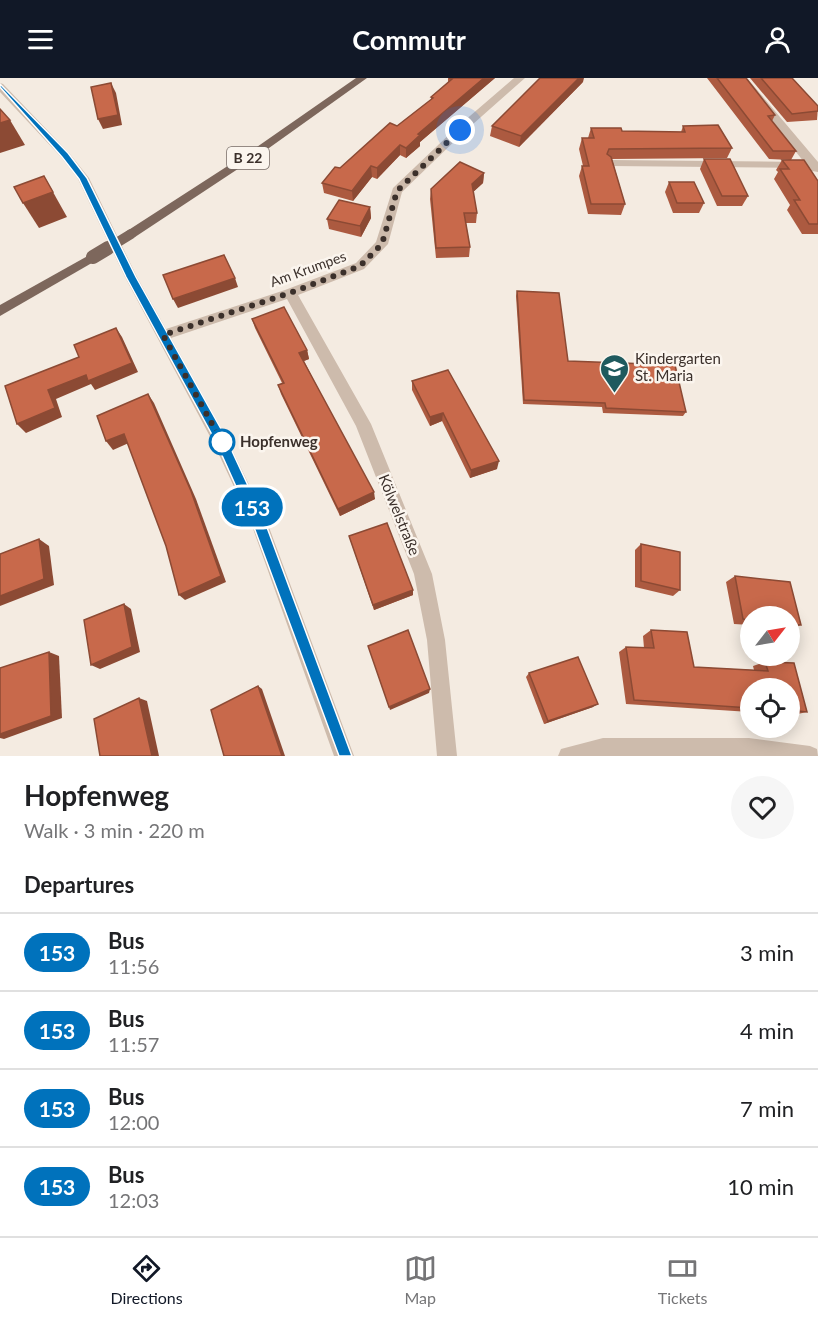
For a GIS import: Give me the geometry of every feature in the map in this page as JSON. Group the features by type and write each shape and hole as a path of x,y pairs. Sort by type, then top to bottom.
{"main road":[{"name":"B 22","path":"0,311 131,234 258,151 362,78"}],"street":[{"name":"Am Krumpes","path":"163,335 290,293 360,266 382,244 397,191 460,130 520,78"},
{"path":"742,78 817,167"},
{"path":"0,86 65,155 83,178 163,335 220,440 258,522 344,756"},
{"path":"611,163 817,167"},
{"name":"Kölwelstraße","path":"290,293 363,424 423,574 436,640 447,756"},
{"path":"568,756 603,748 737,748 810,756"}],"building":[{"path":"449,78 484,78 418,134 420,135 406,148 400,145 377,168 371,166 352,191 322,183 335,167 340,168 390,123 397,126 433,98 431,97 452,79"},
{"path":"540,78 579,78 521,136 492,126"},
{"path":"717,78 746,78 775,115 768,116 796,151 773,151"},
{"path":"761,78 792,78 818,106 818,111 792,114"},
{"path":"111,83 118,115 98,119 91,87"},
{"path":"0,109 10,120 0,123"},
{"path":"718,125 732,148 609,149 607,154 611,157 625,204 591,204 582,166 589,166 582,138 594,138 591,128 685,132 683,126"},
{"path":"704,159 730,159 748,196 722,196"},
{"path":"782,160 804,160 818,181 818,224 809,224 794,200 800,200 780,169 789,169"},
{"path":"460,162 484,173 472,184 477,213 464,213 470,247 436,248 431,189"},
{"path":"44,176 53,192 23,203 14,187"},
{"path":"669,182 694,182 704,203 677,203"},
{"path":"339,200 370,207 360,226 327,219"},
{"path":"224,255 235,278 173,299 163,275"},
{"path":"517,291 559,293 568,361 675,365 686,412 606,408 605,403 524,400"},
{"path":"284,307 307,350 299,353 374,492 338,509 278,385 284,383 252,319"},
{"path":"116,328 132,363 88,381 86,375 48,390 55,408 17,424 5,386 79,357 74,345"},
{"path":"448,370 499,461 471,470 443,413 430,417 412,381"},
{"path":"148,394 191,491 221,576 179,595 166,546 124,434 106,441 97,416"},
{"path":"387,523 413,590 373,605 349,536"},
{"path":"39,539 44,579 0,596 0,554"},
{"path":"641,544 680,552 680,590 641,581"},
{"path":"735,576 790,582 796,606 741,606"},
{"path":"124,604 132,647 91,665 84,620"},
{"path":"408,630 430,689 389,707 368,646"},
{"path":"651,630 687,632 694,667 768,671 766,666 795,666 798,678 740,678 740,707 634,700 626,647 654,648"},
{"path":"49,652 51,716 0,734 0,668"},
{"path":"578,657 598,704 548,721 529,673"},
{"path":"258,686 282,756 224,756 211,710"},
{"path":"800,686 807,712 800,711"},
{"path":"139,698 152,756 100,756 94,719"}],"bus line":[{"name":"153","path":"0,86 65,155 83,178 131,277 220,440 258,522 337,731 344,756"}],"place":[{"name":"Kindergarten St. Maria","path":"614,394"},
{"name":"Hopfenweg","path":"222,442"}],"route":[{"path":"222,442 163,335 290,293 360,266 382,244 397,191 460,130"}]}
